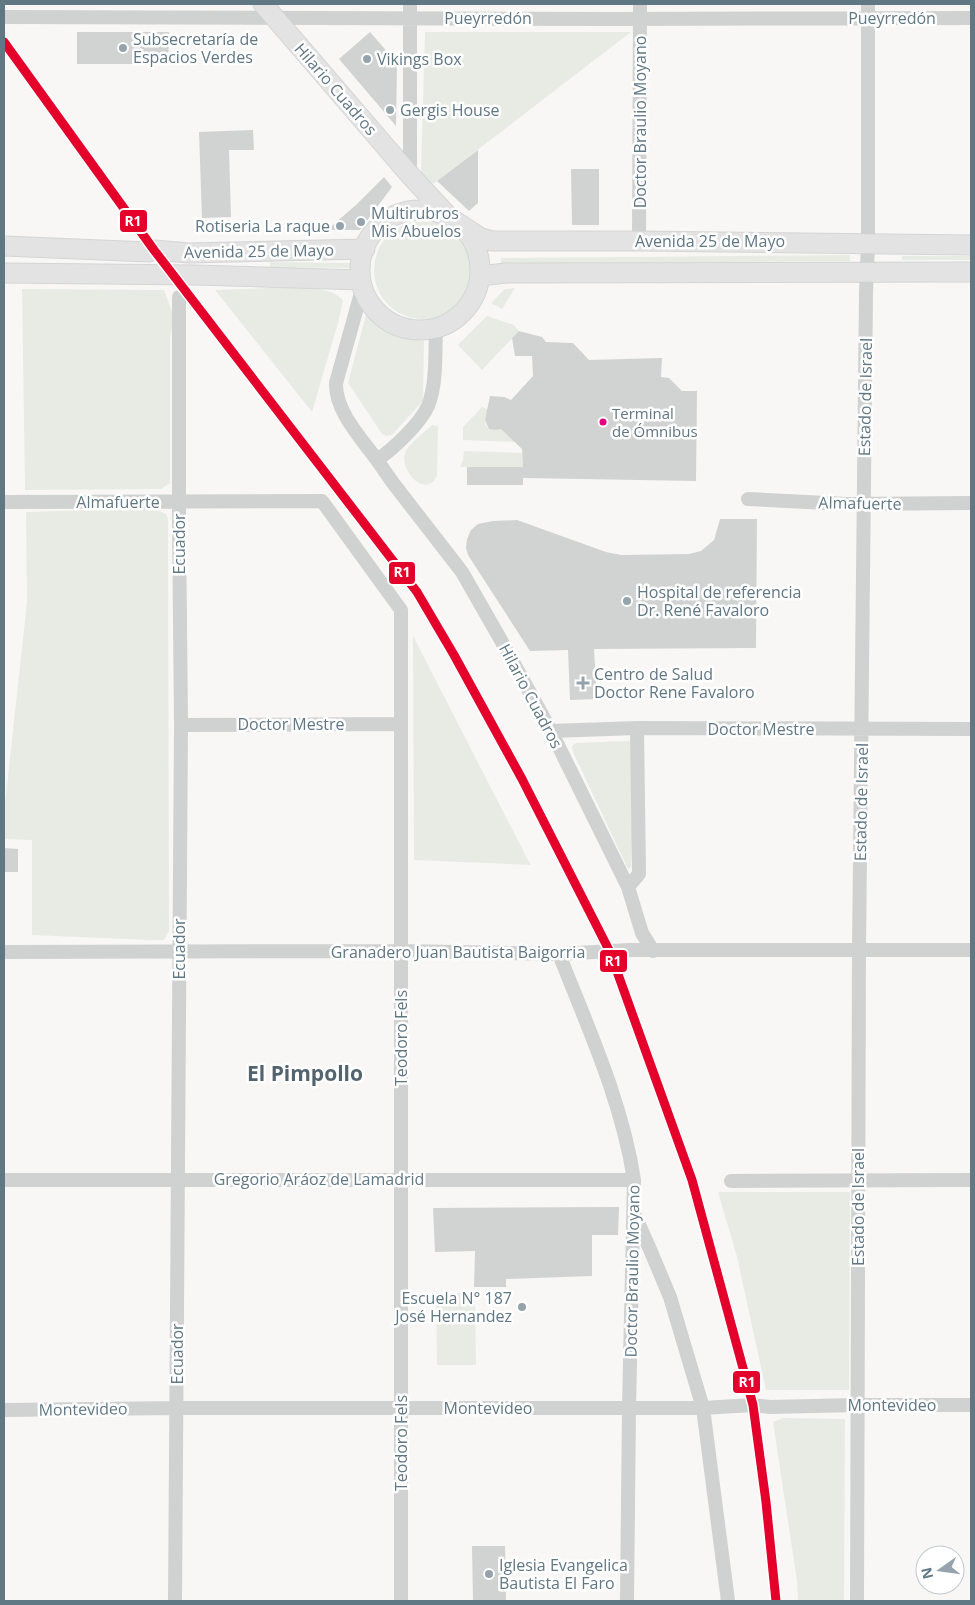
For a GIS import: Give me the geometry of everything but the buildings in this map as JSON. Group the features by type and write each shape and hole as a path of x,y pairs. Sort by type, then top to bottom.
{"main road":[{"name":"Hilario Cuadros","path":"263,4 409,174 453,220"},
{"path":"403,212 410,203 412,190 409,174"},
{"name":"Avenida 25 de Mayo","path":"4,273 194,275 362,283 361,264 364,249 371,236 391,218 403,212 416,210 443,214 481,238 492,241 971,245"},
{"path":"362,283 372,305 394,324 422,330 436,328 450,322 463,312 472,300 478,288 480,276 479,260 475,245 467,232 453,220"},
{"name":"Avenida 25 de Mayo","path":"4,246 149,252 154,250 189,253 364,249"},
{"name":"Avenida 25 de Mayo","path":"480,276 506,273 971,272"}],"street":[{"path":"409,174 410,4"},
{"name":"Doctor Braulio Moyano","path":"639,241 640,4"},
{"name":"Estado de Israel","path":"857,1601 859,950 866,273 868,243 868,4"},
{"name":"Pueyrredón","path":"4,17 971,18"},
{"name":"Hilario Cuadros","path":"362,283 336,383 336,392 343,413 398,490 462,572 551,731 628,887 642,933 653,951"},
{"name":"Ecuador","path":"175,1601 181,725 180,297"},
{"path":"377,460 388,452 422,418 428,406 432,390 436,328"},
{"name":"Almafuerte","path":"748,499 846,504 971,503"},
{"name":"Almafuerte","path":"4,502 322,501"},
{"name":"Teodoro Fels","path":"322,501 400,610 400,1601"},
{"name":"Doctor Mestre","path":"181,725 401,724"},
{"path":"628,887 638,874 637,728"},
{"name":"Doctor Mestre","path":"551,731 637,728 971,729"},
{"name":"Granadero Juan Bautista Baigorria","path":"4,952 401,951 559,954 629,950 971,950"},
{"name":"Doctor Braulio Moyano","path":"559,954 613,1094 630,1150 634,1180 627,1601"},
{"name":"Gregorio Aráoz de Lamadrid","path":"4,1180 634,1180"},
{"path":"731,1181 971,1180"},
{"path":"633,1213 650,1247 670,1297 703,1408 728,1601"},
{"name":"Montevideo","path":"4,1410 177,1408 703,1408 753,1405 770,1408 857,1405 971,1405"}],"shaded area":[{"path":"425,32 631,32 433,184 421,173"},
{"path":"423,221 442,225 458,235 468,251 472,270 468,289 458,305 442,315 423,319 404,315 388,305 378,289 374,270 378,251 388,235 404,225"},
{"path":"850,255 850,261 501,264 501,258"},
{"path":"902,256 971,256 971,260 902,260"},
{"path":"270,262 351,263 351,268 270,267"},
{"path":"266,288 319,289 338,296 343,301 312,412 215,290"},
{"path":"515,288 502,309 491,303 505,289"},
{"path":"22,289 164,290 174,317 170,339 170,483 161,489 25,490"},
{"path":"368,307 379,325 402,338 424,341 423,399 392,435 386,436 382,434 348,383"},
{"path":"487,316 514,325 519,331 482,370 458,345"},
{"path":"482,407 495,412 485,420 489,429 501,428 516,442 463,440 463,427"},
{"path":"432,425 438,426 437,476 432,483 424,484 413,479 409,473 404,461 404,454 412,443"},
{"path":"464,451 522,453 523,467 460,467"},
{"path":"152,508 166,514 168,519 169,931 164,940 32,935 32,840 4,839 4,813 27,602 26,512"},
{"path":"413,636 529,862 531,865 414,860"},
{"path":"629,741 635,750 631,867 628,869 573,752 572,746 576,743"},
{"path":"718,1192 850,1192 849,1390 766,1390 737,1257"},
{"path":"436,1293 475,1293 476,1365 437,1365"},
{"path":"783,1418 845,1419 844,1601 798,1601 797,1581 773,1422"}],"transit line":[{"name":"R1","path":"4,42 154,250 417,592 522,779 610,952 692,1180 753,1405 766,1502 776,1601"}],"place":[{"name":"Subsecretaría de Espacios Verdes","path":"123,48"},
{"name":"Vikings Box","path":"367,59"},
{"name":"Gergis House","path":"390,110"},
{"name":"Multirubros Mis Abuelos","path":"361,222"},
{"name":"Rotiseria La raque","path":"340,226"},
{"name":"Terminal de Ómnibus","path":"603,422"},
{"name":"Hospital de referencia Dr. René Favaloro","path":"627,601"},
{"name":"Centro de Salud Doctor Rene Favaloro","path":"583,683"},
{"name":"Escuela N° 187 José Hernandez","path":"522,1307"},
{"name":"Iglesia Evangelica Bautista El Faro","path":"489,1574"}],"district":[{"name":"El Pimpollo","path":"305,1074"}]}
